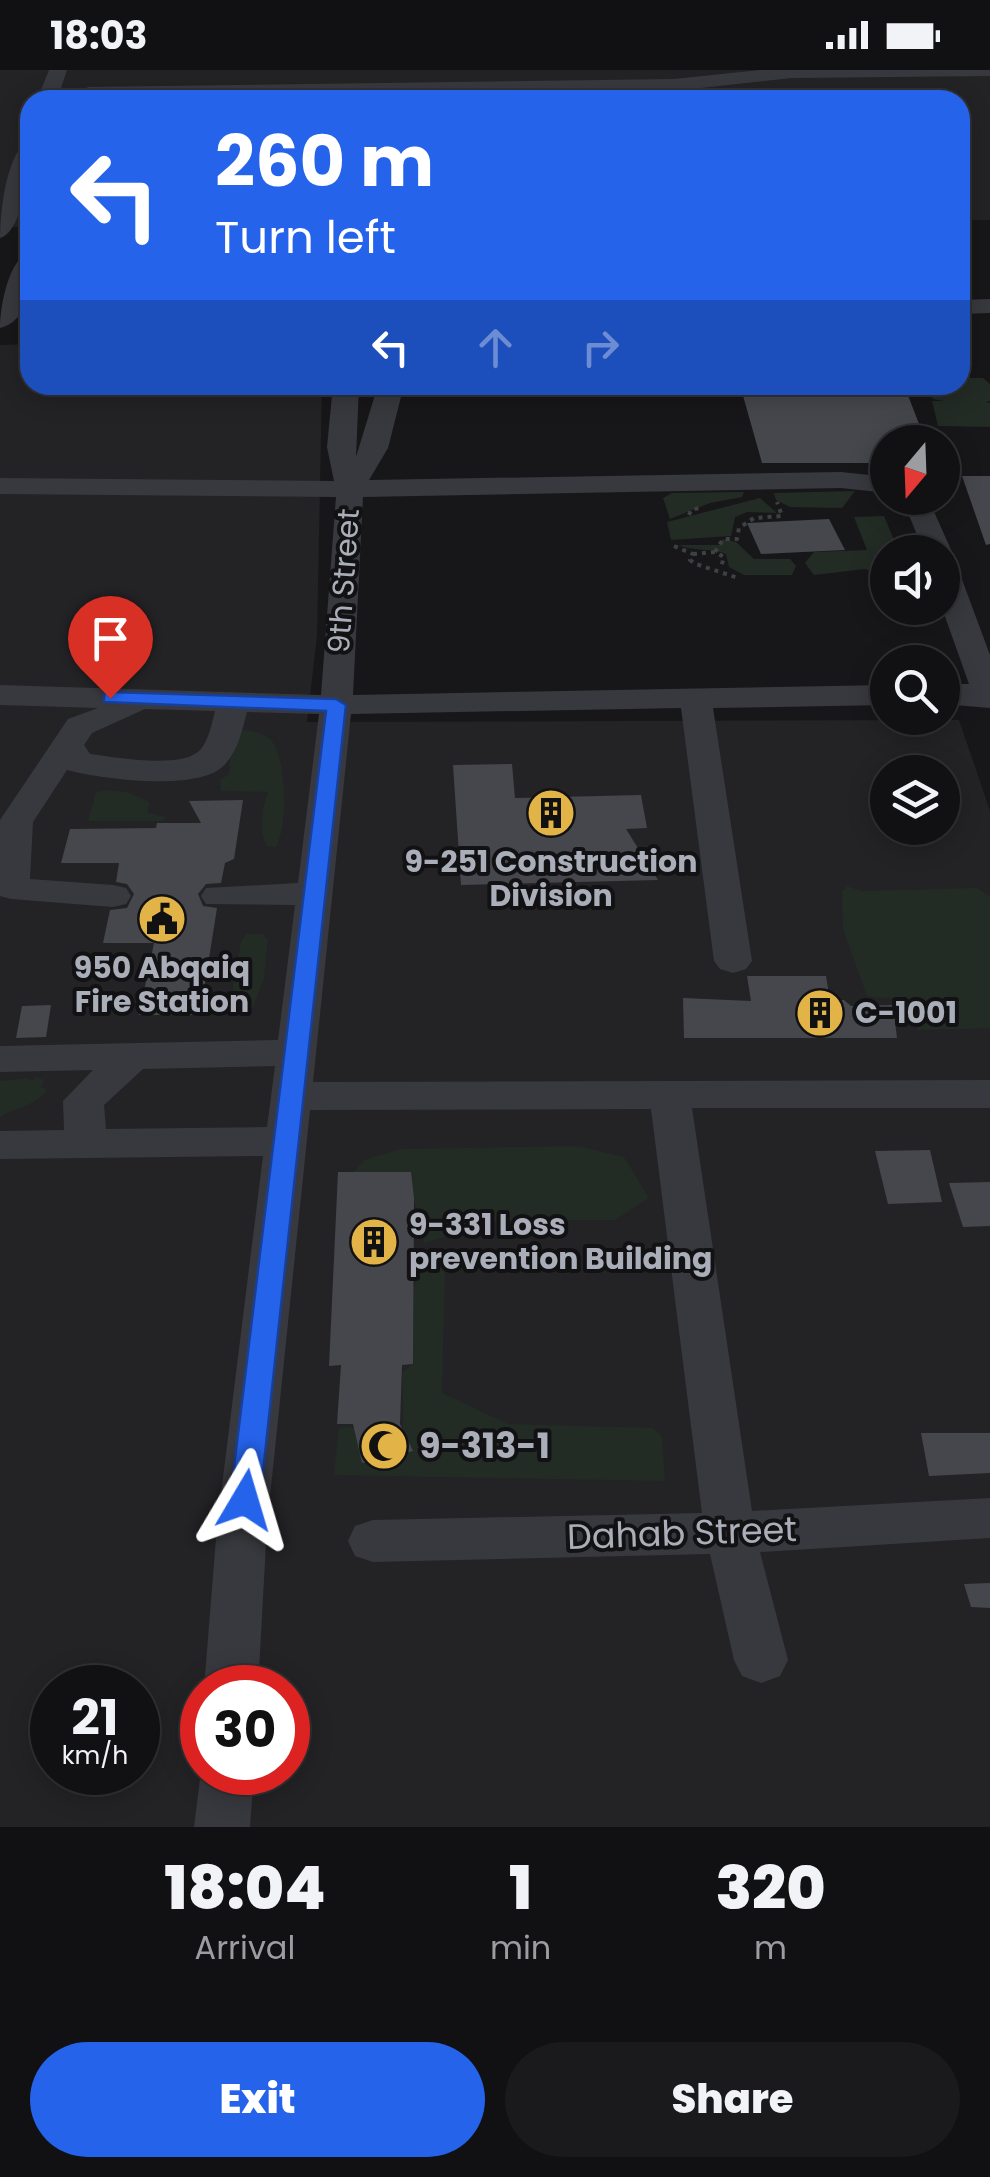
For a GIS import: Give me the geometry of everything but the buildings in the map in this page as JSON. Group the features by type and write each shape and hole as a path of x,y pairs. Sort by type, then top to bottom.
{"street":[{"path":"201,90 365,80 990,70"},
{"path":"0,231 20,175"},
{"path":"1,321 11,309 20,285"},
{"path":"345,395 340,446 350,489"},
{"path":"350,489 375,448 388,395"},
{"path":"0,486 350,489 870,482"},
{"name":"9th Street","path":"233,1665 242,1526 336,705 350,489"},
{"path":"960,615 989,695 960,694"},
{"path":"0,695 336,705 870,696"},
{"path":"113,896 11,888 16,822 80,726 147,699"},
{"path":"696,699 733,961"},
{"path":"67,745 80,762 184,771 208,764 222,744 234,702"},
{"path":"219,896 316,894"},
{"path":"0,1059 296,1053"},
{"path":"86,1144 83,1101 132,1057"},
{"path":"670,1094 730,1533 761,1660"},
{"path":"291,1096 990,1094"},
{"path":"0,1145 286,1141"},
{"name":"Dahab Street","path":"374,1542 730,1533 990,1518"},
{"path":"222,1827 224,1795"}],"path":[{"path":"716,552 723,539 736,539 739,528 754,518 782,516 774,494"},
{"path":"674,546 693,554 716,552 724,557 721,567"},
{"path":"693,554 690,560 696,565 721,567 738,578"}],"shaded area":[{"path":"0,70 990,70 990,220 970,220 970,90 20,90 20,227 0,227"},
{"path":"20,344 20,395 322,395 317,636 307,722 870,720 870,735 960,735 960,723 990,811 990,1827 0,1827 0,345"},
{"path":"970,378 983,378 990,384 990,401 986,402 990,403 990,427 938,425 932,401 944,401 931,395 970,395"},
{"path":"855,491 842,508 790,507 776,500 774,493"},
{"path":"744,492 742,497 710,503 670,519 663,498 672,493"},
{"path":"760,498 777,513 747,512 735,517 731,536 671,540 667,522"},
{"path":"884,516 892,535 870,535 870,571 814,575 805,563 814,552 867,550 854,517"},
{"path":"723,539 736,542 754,559 790,559 796,566 792,575 744,575 729,567 726,554 678,545 719,545"},
{"path":"241,730 268,737 280,761 284,810 275,847 267,846 262,827 268,792 221,791 220,780 229,774 231,749"},
{"path":"96,792 127,792 149,802 148,813 166,817 162,821 88,821"},
{"path":"847,886 861,891 977,888 990,897 990,1028 918,1030 915,1001 867,996 843,929 842,892"},
{"path":"246,934 263,934 268,940 264,979 251,1011 228,1015 241,942"},
{"path":"37,1077 44,1080 41,1086 47,1090 32,1103 0,1117 0,1081 33,1081"},
{"path":"578,1146 624,1157 649,1198 615,1220 503,1220 424,1243 414,1198 353,1173 364,1160 401,1149"},
{"path":"420,1265 445,1265 442,1393 508,1424 653,1428 662,1437 665,1481 334,1475 339,1427 403,1430 402,1373 413,1364 414,1287"}],"place":[{"name":"9-251 Construction Division","path":"551,813"},
{"name":"950 Abqaiq Fire Station","path":"162,919"},
{"name":"C-1001","path":"820,1013"},
{"name":"9-331 Loss prevention Building","path":"374,1242"},
{"name":"9-313-1","path":"384,1446"}],"route":[{"path":"110,698 336,705 245,1500"}]}
